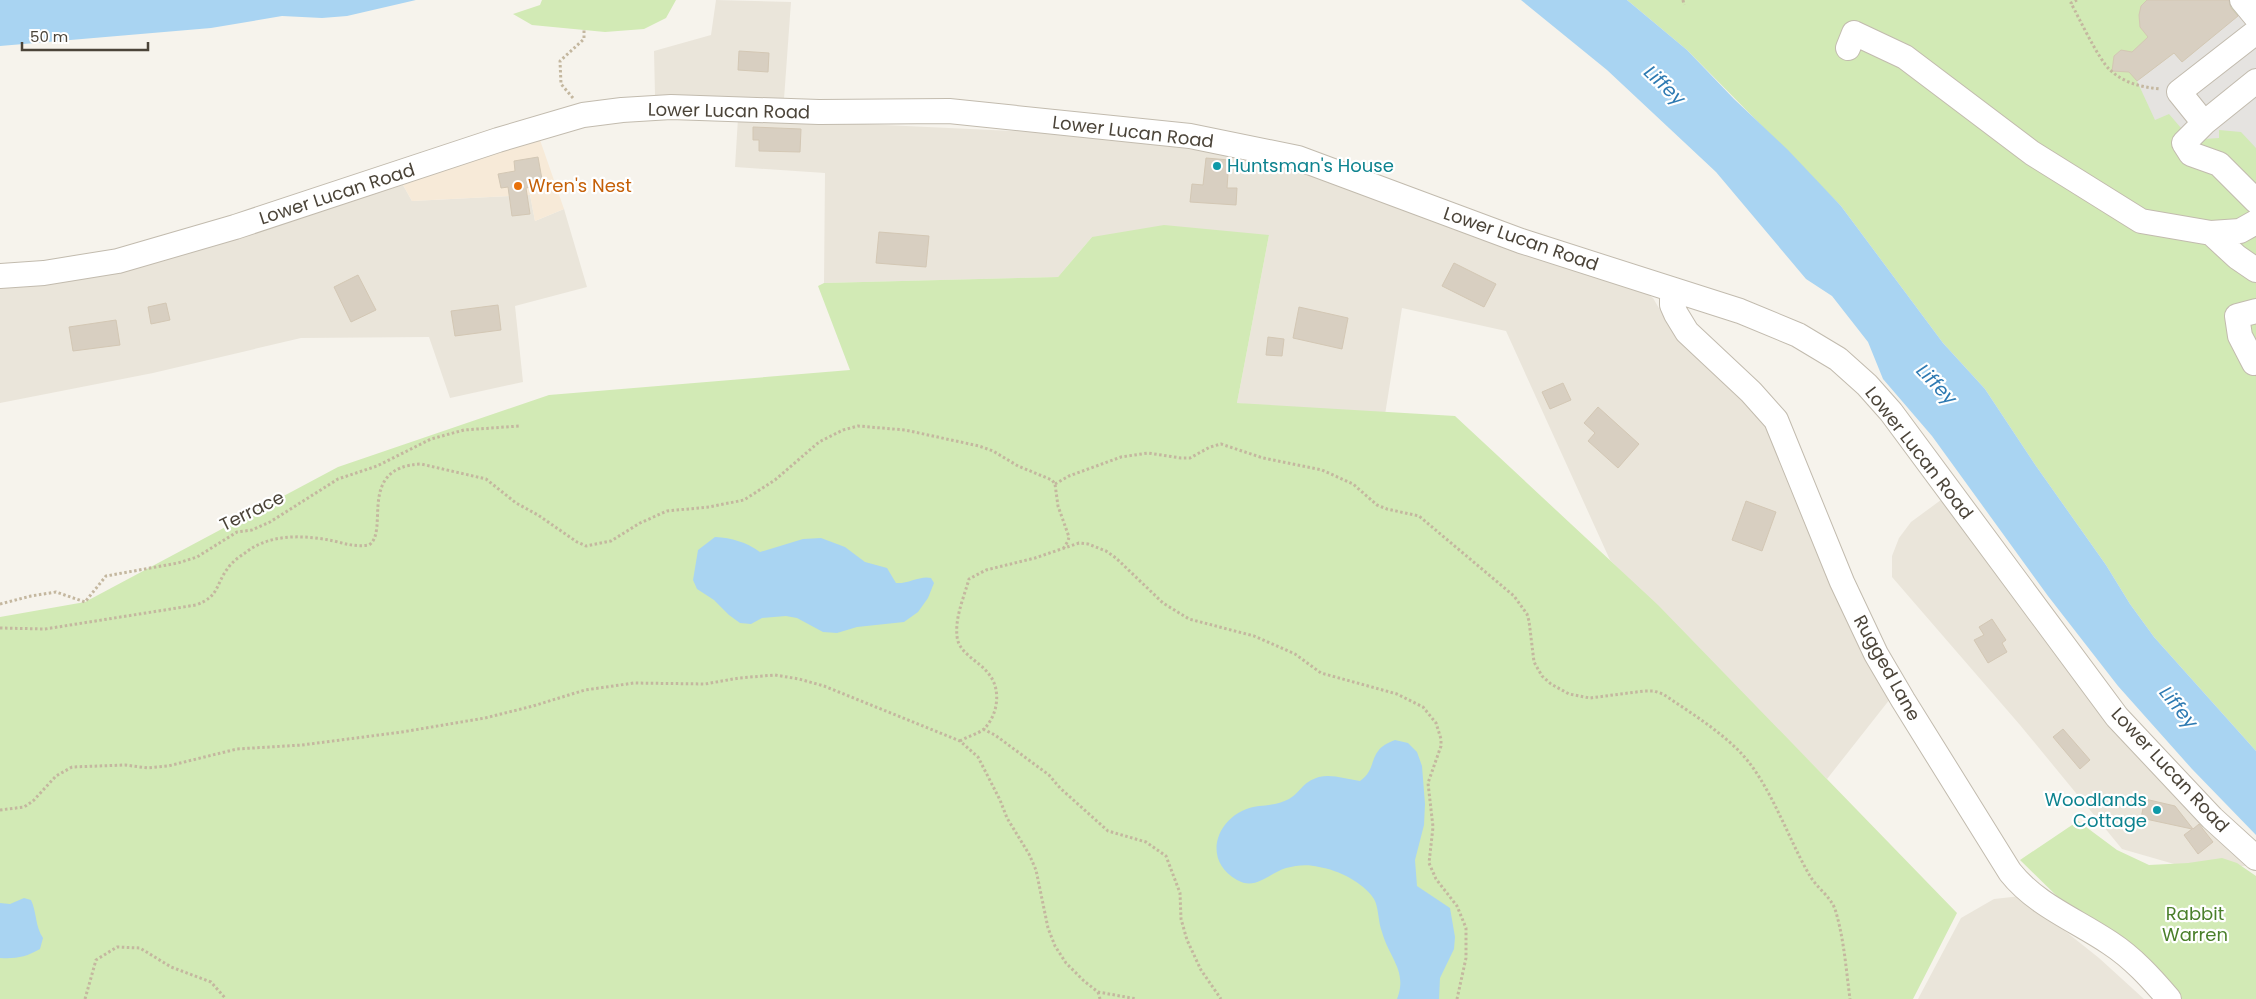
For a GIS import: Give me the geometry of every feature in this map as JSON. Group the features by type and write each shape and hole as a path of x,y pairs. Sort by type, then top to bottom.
{"street":[{"path":"2242,0 2256,17"},
{"path":"2204,123 2179,92 2256,32"},
{"path":"1848,48 1854,34 1905,57 2032,153 2140,221 2211,233 2251,230"},
{"path":"2256,82 2204,123 2184,143 2191,154 2219,164 2256,201"},
{"name":"Lower Lucan Road","path":"0,276 44,273 118,261 235,227 572,118 622,110 671,107 819,112 949,111 1190,136 1298,158 1521,241 1740,311 1798,335 1838,359 1868,385 1891,412 2117,717 2212,818 2256,858"},
{"path":"2211,233 2237,257 2256,270"},
{"name":"Rugged Lane","path":"1672,290 1672,304 1687,332 1752,392 1776,420 1783,432 1842,582 1876,654 2010,872 2021,886 2036,898 2128,956 2168,999"},
{"path":"2254,363 2240,336 2237,316 2256,311"}],"path":[{"path":"1683,0 1684,4"},
{"path":"2077,0 2071,3 2108,69 2122,80 2141,87 2179,92"},
{"path":"572,118 573,97 561,84 560,61 584,39 584,30"},
{"name":"Terrace","path":"0,604 56,592 85,602 106,576 178,563 197,557 237,532 252,530 270,522 338,479 377,466 431,439 464,430 519,426"},
{"path":"0,628 45,629 207,601 217,591 227,569 236,560 256,545 273,540 291,536 350,545 369,545 375,537 376,512 382,485 388,476 411,464 421,464 486,479 516,503 586,546 611,540 640,523 667,511 709,507 744,500 769,484 819,442 843,430 858,426 905,430 979,446 993,451 1018,466 1052,480 1056,484 1058,506 1069,537 1063,549"},
{"path":"1056,484 1069,476 1121,457 1148,453 1190,458 1210,447 1222,444 1263,458 1302,465 1338,476 1353,484 1377,505 1418,516 1514,596 1527,614 1534,662 1542,676 1551,684 1569,694 1590,698 1644,691 1654,691 1663,694 1717,732 1749,762 1811,878 1834,907 1844,950 1850,999"},
{"path":"960,741 984,729 997,704 995,685 989,673 962,648 957,636 960,612 969,579 986,570 1079,543 1106,551 1163,603 1189,619 1254,636 1295,654 1313,669 1397,694 1417,703 1430,715 1440,730 1441,746 1428,783 1433,827 1429,863 1436,879 1457,906 1466,928 1466,958 1457,999"},
{"path":"0,810 24,807 33,801 56,776 72,767 117,765 148,768 168,766 237,749 302,744 402,732 485,718 585,690 634,682 705,684 739,678 775,675 824,686 960,741 978,757 1007,818 1029,854 1036,870 1048,928 1055,946 1066,963 1084,982 1098,992 1137,999"},
{"path":"984,729 1049,775 1060,788 1108,831 1146,842 1166,856 1180,893 1181,919 1187,940 1200,970 1221,999"},
{"path":"85,999 96,960 117,947 140,948 171,967 211,982 226,999"},
{"path":"1098,992 1100,999"}],"shaded area":[{"path":"716,0 791,2 784,99 655,95 654,51 711,35"},
{"path":"2256,0 2256,148 2241,132 2219,130 2219,138 2188,140 2182,136 2181,128 2169,114 2155,120 2137,81 2174,53 2182,62"},
{"path":"738,118 1057,133 1282,162 1639,288 1653,298 1671,329 1733,385 1771,432 1890,699 1827,779 1610,560 1506,331 1402,308 1384,421 1237,403 1269,235 1092,237 1058,277 824,283 825,173 735,167"},
{"path":"540,140 564,209 535,221 530,195 412,201 403,185 470,161"},
{"path":"403,185 412,201 530,195 535,221 564,209 587,287 515,306 523,382 450,398 429,337 301,338 153,373 0,403 0,286 191,251"},
{"path":"1945,497 2131,746 2247,866 2188,868 2122,849 2020,725 1892,577 1892,556 1899,538 1911,522"},
{"path":"2021,896 2099,958 2144,999 1918,999 1961,918 1994,899"}],"green space":[{"path":"542,0 676,0 666,18 644,29 605,32 532,25 513,14 540,5"},
{"path":"1627,0 2256,0 2256,751 2154,637 1985,389 1943,343 1841,206 1687,50"},
{"path":"1164,225 1269,235 1237,403 1455,416 1658,605 1957,913 1913,999 0,999 0,617 85,602 338,467 549,395 850,370 818,286 824,283 1058,277 1092,237"},
{"name":"Rabbit Warren","path":"2078,821 2117,850 2149,865 2188,863 2222,858 2237,863 2256,876 2256,999 2182,999 2120,935 2065,904 2020,860"}],"water":[{"path":"0,0 416,0 347,16 322,18 282,16 211,28 0,46"},
{"name":"Liffey","path":"1521,0 1627,0 1687,50 1734,99 1788,150 1841,206 1943,343 1985,389 2154,637 2256,751 2256,835 2192,769 2118,686 2048,596 1932,436 1883,379 1868,342 1832,296 1806,279 1716,172 1607,70"},
{"path":"715,537 739,541 760,552 803,539 821,538 845,547 865,562 887,568 896,583 927,577 931,578 934,583 928,598 918,612 904,622 857,627 837,633 823,632 797,618 786,616 762,618 751,624 740,623 714,600 697,589 693,580 698,550"},
{"path":"1395,740 1408,743 1417,752 1422,766 1425,804 1424,825 1415,860 1417,886 1450,908 1455,937 1454,949 1440,978 1439,999 1397,999 1400,989 1399,972 1382,932 1376,903 1369,893 1357,882 1334,871 1307,865 1286,868 1262,880 1244,883 1225,871 1218,860 1219,836 1225,825 1234,816 1245,809 1286,801 1313,779 1319,777 1334,776 1360,781 1366,776 1380,749"},
{"path":"24,898 31,900 33,905 43,938 40,949 21,957 0,958 0,903 10,904"}],"building":[{"path":"2147,0 2229,0 2231,8 2238,16 2182,62 2174,53 2137,81 2129,72 2112,71 2114,56 2121,50 2132,52 2148,37 2140,27 2139,15 2141,6"},
{"path":"739,51 769,53 768,72 738,70"},
{"path":"753,127 801,129 800,152 759,151 759,140 753,140"},
{"name":"Wren's Nest","path":"538,157 543,185 526,188 530,214 512,216 508,187 501,188 498,174 515,171 514,161"},
{"path":"1206,158 1229,160 1227,188 1237,188 1236,205 1190,202 1192,184 1203,185"},
{"path":"879,232 929,236 926,267 876,263"},
{"path":"1454,263 1496,284 1484,307 1442,286"},
{"path":"358,275 376,310 351,322 334,287"},
{"path":"166,303 170,320 151,324 148,307"},
{"path":"498,305 501,330 455,336 451,311"},
{"path":"1299,307 1348,318 1342,349 1293,338"},
{"path":"116,320 120,345 73,351 69,327"},
{"path":"1268,337 1284,339 1282,356 1266,355"},
{"path":"1563,383 1571,400 1550,409 1542,392"},
{"path":"1598,407 1639,444 1618,468 1588,441 1595,433 1584,423"},
{"path":"1746,501 1776,512 1762,551 1732,540"},
{"path":"1992,619 2006,640 2002,643 2007,652 1988,663 1974,640 1984,635 1979,627"},
{"path":"2063,729 2090,760 2080,769 2053,737"},
{"path":"2145,799 2175,806 2193,829 2199,824 2213,842 2198,854 2184,835 2192,829 2141,818"}],"place":[{"name":"Huntsman's House","path":"1217,166"},
{"name":"Wren's Nest","path":"518,186"},
{"name":"Woodlands Cottage","path":"2157,810"}]}
